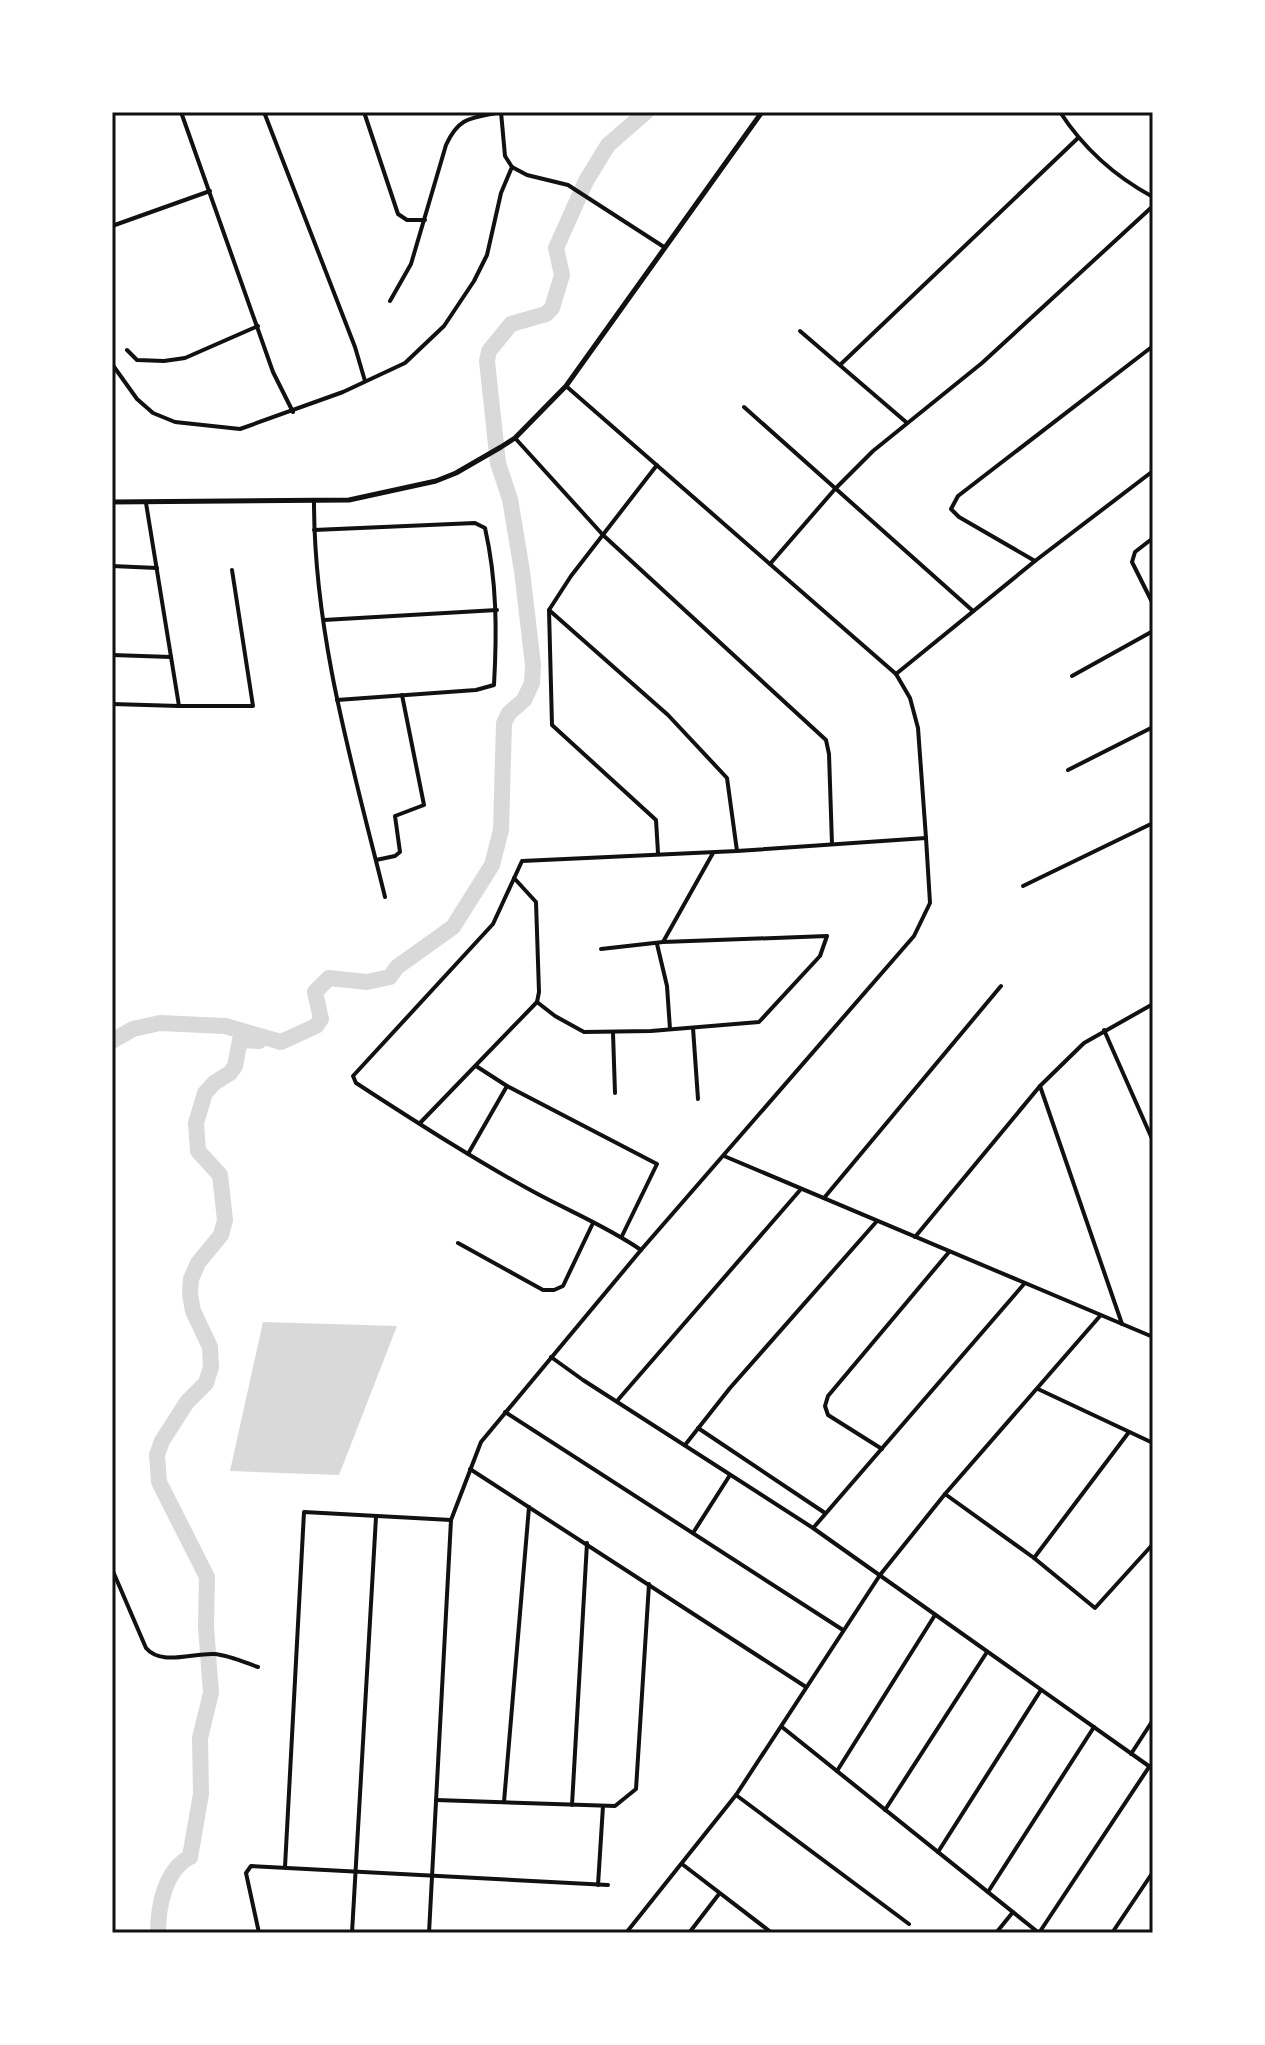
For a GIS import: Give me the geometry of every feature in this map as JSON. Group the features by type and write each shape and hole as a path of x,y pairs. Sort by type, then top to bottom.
{"street":[{"path":"181,112 273,372 293,412"},
{"path":"264,112 355,347 365,381"},
{"path":"364,112 398,214 407,220 425,220"},
{"path":"390,301 411,264 446,145 454,129 465,120 501,112 505,156 512,167 527,175 568,185 664,247"},
{"path":"112,502 349,500 398,491 456,473 501,447 515,438 566,386 762,112"},
{"path":"1060,112 1078,138 1122,180 1153,197"},
{"path":"841,364 1078,138"},
{"path":"112,364 137,399 153,413 175,422 240,429 293,412 405,363 444,326 474,281 487,255 501,193 512,167"},
{"path":"112,226 210,191"},
{"path":"769,564 835,489 906,422 982,363 1153,206"},
{"path":"127,350 137,360 185,358 258,326"},
{"path":"800,331 906,422"},
{"path":"1035,561 959,517 951,509 958,496 1153,346"},
{"path":"429,1933 451,1520 481,1442 641,1250 914,936 930,903 918,728 910,698 896,674 566,386"},
{"path":"744,407 973,611"},
{"path":"515,438 603,535 826,740 832,844"},
{"path":"657,465 549,610 552,725 656,820 658,853"},
{"path":"896,674 1035,561 1153,471"},
{"path":"314,502 324,620 337,700 385,897"},
{"path":"146,503 179,706"},
{"path":"314,530 475,523 485,528 492,561 497,610 494,685 476,690 337,700"},
{"path":"1153,538 1135,552 1132,562 1153,604"},
{"path":"112,566 157,568"},
{"path":"112,704 253,706 232,570"},
{"path":"324,620 497,610"},
{"path":"549,610 668,715 727,778 737,851"},
{"path":"1072,676 1153,631"},
{"path":"112,655 171,657"},
{"path":"376,860 400,852 395,816 424,805 402,695"},
{"path":"1068,770 1153,727"},
{"path":"1023,886 1153,823"},
{"path":"641,1250 622,1236 468,1154 356,1083 353,1076 493,924 522,861 713,853 926,838"},
{"path":"670,1030 660,943 713,853"},
{"path":"420,1123 537,1002 536,902 514,878"},
{"path":"537,1002 584,1032 670,1030 759,1022 820,956 827,936 660,943 601,949"},
{"path":"824,1198 1001,986"},
{"path":"915,1237 1040,1086 1084,1043 1153,1004"},
{"path":"693,1028 698,1099"},
{"path":"1104,1030 1153,1141"},
{"path":"613,1033 615,1093"},
{"path":"476,1066 507,1086 657,1164 622,1236"},
{"path":"468,1154 507,1086"},
{"path":"1040,1086 1122,1324"},
{"path":"724,1156 1153,1337"},
{"path":"617,1402 801,1189"},
{"path":"685,1445 877,1221"},
{"path":"458,1243 543,1290 554,1290 563,1286 593,1223"},
{"path":"882,1449 828,1415 825,1406 828,1396 949,1252"},
{"path":"813,1528 1024,1284"},
{"path":"626,1933 736,1795 880,1575 945,1494 1100,1316"},
{"path":"551,1357 813,1528 1151,1768 1039,1933 782,1727"},
{"path":"1038,1389 1153,1443"},
{"path":"505,1412 843,1630"},
{"path":"698,1428 825,1513"},
{"path":"1034,1558 1129,1432"},
{"path":"470,1469 806,1687"},
{"path":"693,1533 730,1475"},
{"path":"945,1494 1034,1558 1095,1608 1153,1544"},
{"path":"504,1802 529,1507"},
{"path":"285,1867 304,1512 451,1520"},
{"path":"352,1933 376,1517"},
{"path":"572,1805 587,1543"},
{"path":"112,1569 146,1648 157,1657 217,1654 258,1667"},
{"path":"436,1800 615,1806 636,1789 649,1584"},
{"path":"837,1771 935,1615"},
{"path":"885,1810 987,1652"},
{"path":"938,1852 1041,1690"},
{"path":"1131,1754 1153,1720"},
{"path":"988,1892 1094,1727"},
{"path":"736,1795 909,1924"},
{"path":"598,1885 603,1806"},
{"path":"682,1864 772,1933"},
{"path":"259,1933 247,1868 285,1867 608,1885"},
{"path":"1112,1933 1153,1872"},
{"path":"689,1933 719,1894"},
{"path":"996,1933 1013,1912"}],"shaded area":[{"path":"263,1322 397,1326 339,1475 230,1471"}],"waterway":[{"path":"112,1041 133,1029 160,1023 225,1026 281,1042 316,1026 321,1019 315,992 329,978 367,982 390,977 397,967 453,927 492,865 501,830 504,723 509,713 524,700 532,683 533,665 510,499 498,463 487,361 489,351 511,324 546,314 552,308 562,275 556,248 586,181 608,145 646,112"},
{"path":"158,1933 159,1912 169,1880 181,1863 190,1857 201,1794 200,1738 211,1693 206,1627 207,1577 159,1482 157,1455 162,1441 187,1402 206,1383 211,1367 210,1347 193,1311 191,1279 198,1263 221,1235 225,1220 220,1175 198,1151 196,1123 205,1093 235,1066 240,1040 259,1041"}]}
